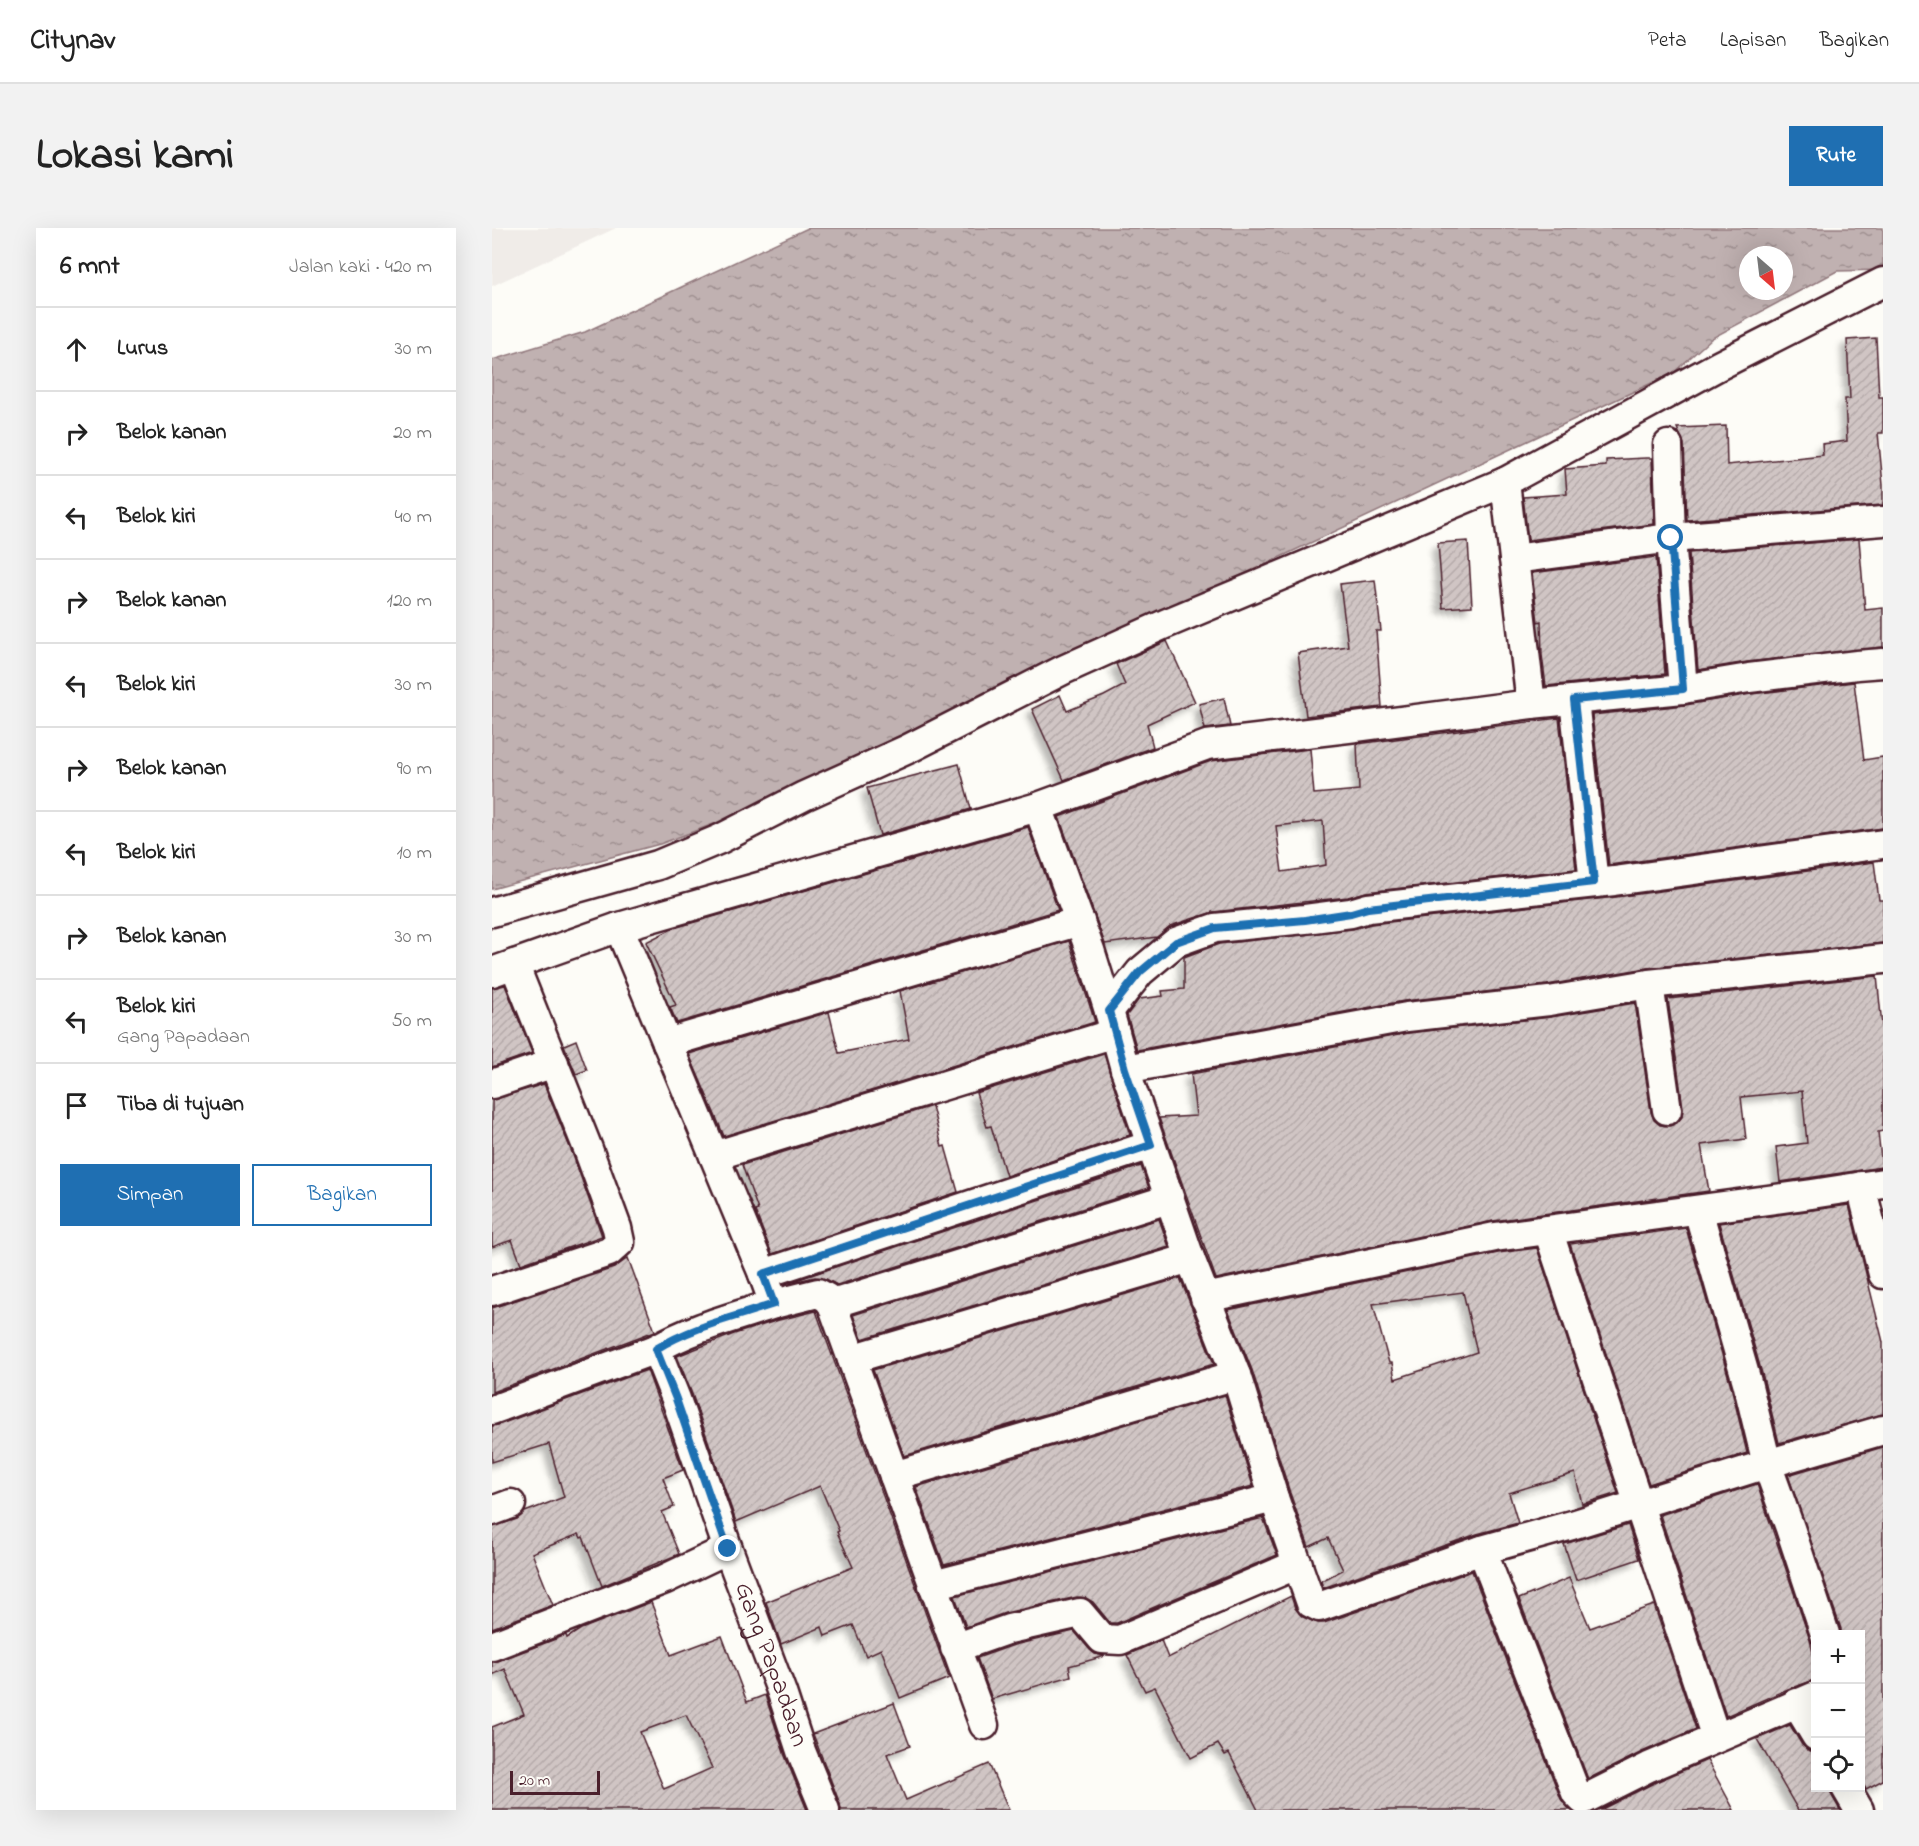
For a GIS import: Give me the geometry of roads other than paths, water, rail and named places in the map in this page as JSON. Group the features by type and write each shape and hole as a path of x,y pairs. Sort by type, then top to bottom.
{"street":[{"path":"492,912 658,866 720,839 804,796 908,749 1073,665 1165,624 1505,482 1718,366 1883,282"},
{"path":"1668,445 1671,538 1683,689"},
{"path":"1505,482 1531,704"},
{"path":"1514,559 1671,538 1883,521"},
{"path":"492,1291 609,1252 620,1242 611,1210 554,1063 503,968 619,927 1038,807 1207,745 1883,663"},
{"path":"1574,700 1594,882"},
{"path":"1038,807 1080,921 1125,1069 1169,1199 1205,1299 1236,1375 1274,1498 1311,1602 1319,1607 1482,1550 1883,1431"},
{"path":"714,1156 1112,1022 1140,972 1176,942 1215,928 1305,920 1368,908 1614,881 1883,844"},
{"path":"667,1043 1080,921"},
{"path":"619,927 774,1304"},
{"path":"1125,1069 1407,1017 1549,1002 1649,984 1883,958"},
{"path":"1649,984 1667,1110"},
{"path":"492,1084 554,1063"},
{"path":"763,1274 1151,1145"},
{"path":"1205,1299 1495,1237 1872,1185 1883,1274"},
{"path":"832,1304 1169,1199"},
{"path":"1698,1210 1747,1382 1767,1464 1823,1630"},
{"path":"1548,1230 1716,1738"},
{"path":"852,1359 1190,1258"},
{"path":"492,1410 656,1349 665,1343 706,1327 774,1304 819,1293 827,1298 832,1304 984,1725"},
{"name":"Gang Papadaan","path":"656,1349 782,1693 821,1809"},
{"path":"894,1476 1236,1375"},
{"path":"933,1585 1274,1498"},
{"path":"492,1646 664,1579 728,1549"},
{"path":"1482,1550 1576,1793 1583,1800 1649,1767 1806,1700 1811,1720"},
{"path":"955,1648 1009,1629 1080,1613 1102,1639 1120,1640 1298,1564"},
{"path":"1848,1792 1859,1810"}],"water":[{"path":"808,228 1883,228 1883,270 1837,271 1793,295 1793,246 1739,246 1739,300 1783,300 1712,338 1673,373 828,769 727,819 660,844 492,889 492,360 585,332"}]}
